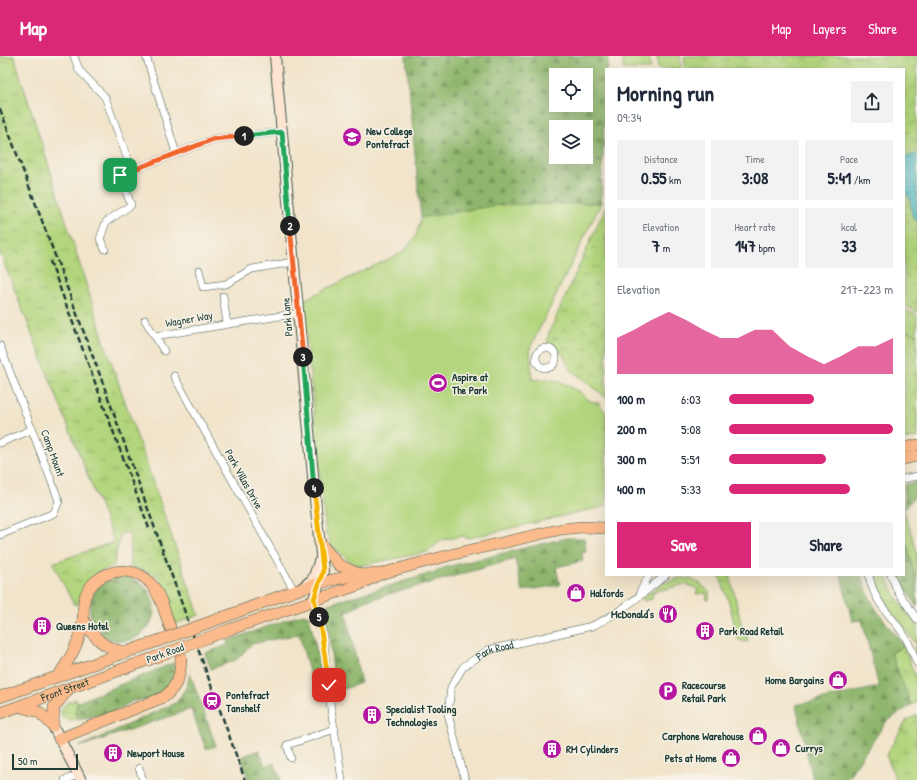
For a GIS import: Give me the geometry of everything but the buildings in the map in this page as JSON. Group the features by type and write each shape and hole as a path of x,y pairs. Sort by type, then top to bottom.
{"main road":[{"name":"Park Lane","path":"276,56 323,571 314,599"},
{"path":"905,448 917,445"},
{"path":"905,459 917,456"},
{"name":"Park Road","path":"130,666 314,599 361,584 380,574 562,529 603,529"},
{"path":"320,548 339,564 359,574"},
{"path":"298,591 316,574 320,548"},
{"path":"58,676 78,643 83,619 84,598 94,582 110,573 126,571 144,577 153,586 170,627"},
{"name":"Park Road","path":"127,652 320,584 359,574 380,574"},
{"path":"83,619 91,634 103,645 127,652"},
{"name":"Front Street","path":"0,697 127,652"},
{"path":"59,739 164,698 172,690 178,680 181,668 181,657"},
{"name":"Front Street","path":"0,713 130,666"},
{"path":"53,726 54,707 69,689"},
{"path":"20,706 39,712 53,726 79,777"}],"street":[{"path":"74,56 79,70 105,97 132,171"},
{"path":"146,56 176,153"},
{"path":"104,248 100,239 106,222 131,205 120,175 214,139 282,132"},
{"path":"199,270 202,287 226,284 252,269 294,262"},
{"name":"Wagner Way","path":"223,296 227,324"},
{"name":"Wagner Way","path":"155,336 299,313"},
{"name":"Wagner Way","path":"145,320 164,351"},
{"name":"Camp Mount","path":"0,346 33,429 59,501 54,513 0,535"},
{"name":"Park Villas Drive","path":"174,376 298,591"},
{"path":"0,442 33,429"},
{"path":"905,479 917,476"},
{"name":"Park Road","path":"638,596 649,576"},
{"name":"Park Road","path":"465,780 448,714 451,686 463,667 488,650 592,626 619,611 665,576"},
{"path":"869,576 873,591 879,603 901,629 917,663"},
{"path":"891,576 898,592 917,619"},
{"path":"314,599 324,644 342,780"},
{"path":"291,758 287,745 335,729"},
{"path":"139,768 143,780"},
{"path":"65,780 79,777"}],"green space":[{"path":"0,56 14,56 106,347 199,615 175,624 159,576 130,566 130,533 121,533 113,566 99,572 90,579 84,588 80,603 74,605 53,563 114,542 0,253"},
{"path":"406,56 608,56 608,68 605,68 601,203 498,205 421,218"},
{"path":"623,56 649,56 651,68 623,68"},
{"path":"657,56 680,56 681,68 658,68"},
{"path":"684,56 917,56 917,312 905,306 905,68 685,68"},
{"name":"Aspire at The Park","path":"601,203 530,348 532,380 547,379 562,382 580,392 590,401 598,403 605,412 605,506 469,538 463,536 442,540 428,552 363,565 354,565 332,546 326,535 303,300 403,252 416,236 421,218 498,205"},
{"path":"605,208 605,396 569,368 564,356 547,342 549,333"},
{"path":"905,310 917,315 917,335 905,330"},
{"path":"905,330 917,335 917,437 905,440"},
{"path":"917,482 917,496 914,497 905,509 905,485"},
{"path":"905,513 917,552 917,582 905,539"},
{"path":"566,538 584,538 586,552 582,553 583,561 556,567 560,585 522,591 515,559 365,601 346,613 361,683 335,692 329,633 324,608 328,604 435,572 446,567"},
{"path":"905,539 917,582 917,607 899,576 905,576"},
{"path":"719,576 730,576 744,636 747,635 748,642 738,639 729,602"},
{"path":"841,576 862,576 869,596 874,605 884,621 904,646 891,653 911,705 886,722 846,780 813,780 796,705 879,687 862,620 852,621"},
{"path":"874,576 886,576 899,601 917,624 917,656 914,648 916,645 911,636 886,603"},
{"path":"116,577 128,577 145,586 152,597 154,609 152,621 145,632 128,641 116,641 104,636 95,627 90,615 90,603 95,591 104,582"},
{"path":"678,578 691,579 702,585 709,592 709,599 707,600 706,593 696,594 698,589 686,584 653,592 652,599 644,601 642,598 660,585"},
{"path":"303,614 309,616 321,671 311,679 299,634 252,644 236,660 211,669 205,653 228,645 227,641"},
{"path":"904,646 917,682 917,702 911,705 891,653"},
{"path":"173,663 177,673 172,685 149,699 132,701 113,713 76,719 75,712 78,702"},
{"path":"190,673 216,746 206,749 191,709 79,747 177,702 187,686"},
{"path":"76,699 78,702 75,712 76,719 67,721 62,716 60,711 65,704"},
{"path":"917,715 917,780 896,780 886,755 907,720"},
{"path":"259,750 265,766 274,763 281,780 249,780 241,757"}],"water":[{"path":"917,154 917,222 912,216 910,200 905,191 905,157"}],"railway":[{"path":"0,109 101,378 245,780"},
{"path":"50,261 149,528"}],"place":[{"name":"New College Pontefract","path":"352,137"},
{"name":"Aspire at The Park","path":"438,383"},
{"name":"Halfords","path":"576,593"},
{"name":"McDonald's","path":"668,614"},
{"name":"Queens Hotel","path":"42,626"},
{"name":"Park Road Retail","path":"705,631"},
{"name":"Home Bargains","path":"838,680"},
{"name":"Racecourse Retail Park","path":"668,691"},
{"name":"Pontefract Tanshelf","path":"212,701"},
{"name":"Specialist Tooling Technologies","path":"372,715"},
{"name":"Carphone Warehouse","path":"758,736"},
{"name":"Currys","path":"781,748"},
{"name":"RM Cylinders","path":"552,749"},
{"name":"Newport House","path":"113,753"},
{"name":"Pets at Home","path":"731,758"}],"route":[{"path":"120,175 214,139 282,132 317,520 323,563 320,584 314,599 324,644 329,685"}]}
